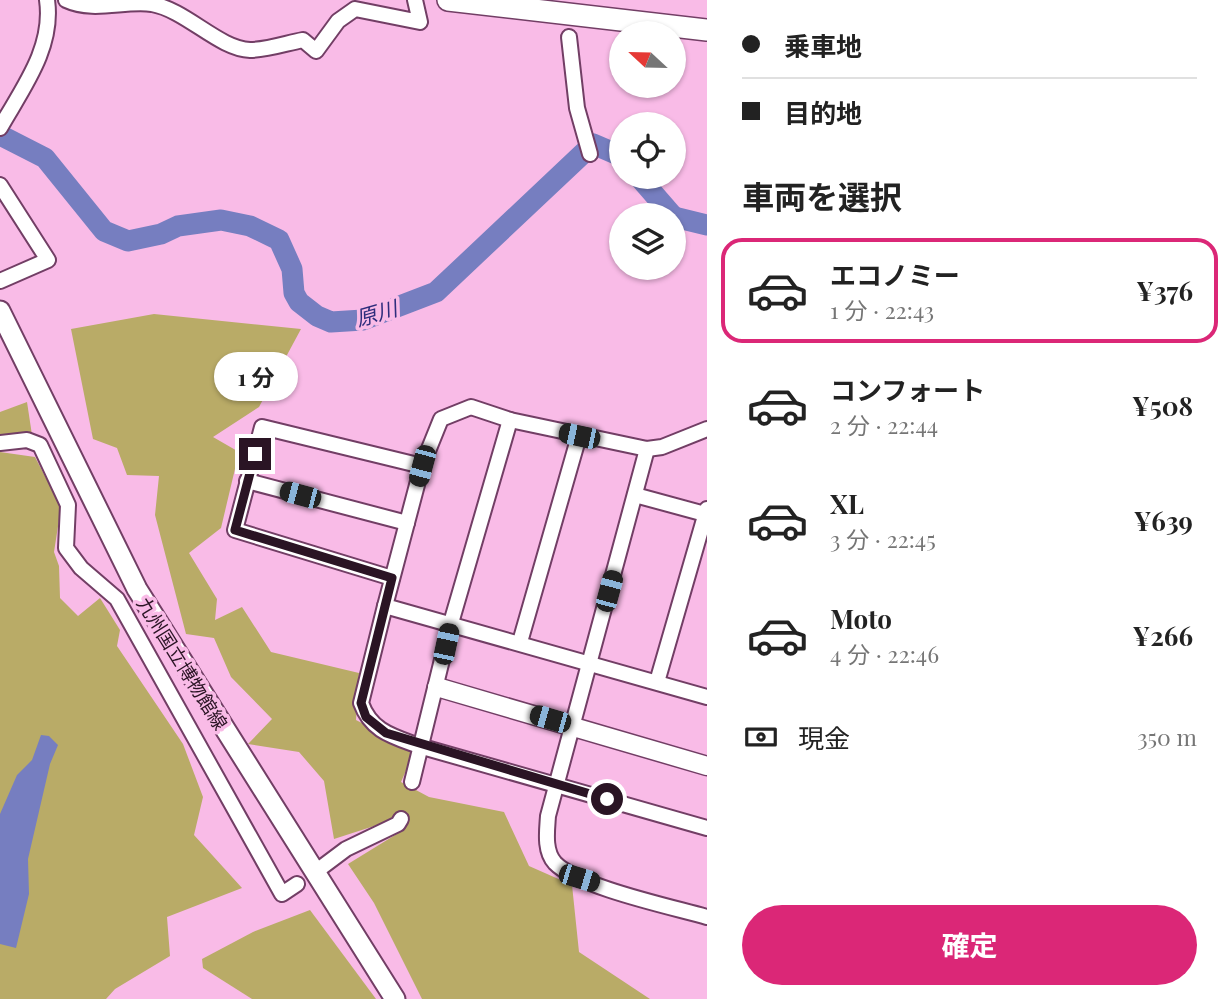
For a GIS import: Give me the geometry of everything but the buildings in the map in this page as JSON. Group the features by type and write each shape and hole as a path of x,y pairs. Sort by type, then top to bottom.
{"main road":[{"path":"448,0 489,2 707,30"},
{"name":"九州国立博物館線","path":"0,311 137,589 395,999"}],"street":[{"path":"0,128 36,66 48,32 47,0"},
{"path":"66,0 101,6 156,4 195,21 233,45 249,50 303,40 316,51 338,21 355,9 420,22 415,0"},
{"path":"569,37 577,108 590,154"},
{"path":"0,185 48,260 0,281"},
{"path":"707,429 662,447 647,449 510,420 471,407 441,419 422,466 361,703 366,717 375,728 419,746 707,828"},
{"path":"412,782 451,623 510,420"},
{"path":"392,578 235,530 247,481 262,427 422,466"},
{"path":"520,642 579,436"},
{"path":"0,443 27,440 40,445 68,505 66,548 81,568 117,598 282,894 297,884"},
{"path":"647,449 548,816 547,844 554,862 579,878 707,917"},
{"path":"247,481 407,523"},
{"path":"635,495 706,512 657,682"},
{"path":"385,606 707,697"},
{"path":"437,687 707,765"},
{"path":"323,867 346,849 398,824 401,819"}],"shaded area":[{"path":"154,314 301,329 259,407 213,437 239,452 221,528 189,553 217,599 215,620 242,607 271,652 359,673 356,720 415,750 401,782 429,797 504,812 529,866 572,885 579,952 650,999 422,999 374,903 348,864 400,832 402,817 334,839 324,781 299,752 248,744 272,719 231,677 214,638 186,634 155,515 159,476 127,475 117,448 93,439 71,329"},
{"path":"27,402 32,435 0,439 0,412"},
{"path":"0,452 35,457 61,507 54,552 59,566 60,598 78,616 100,598 120,630 117,646 183,744 203,797 194,835 242,888 167,917 170,956 115,989 106,999 0,999"},
{"path":"310,910 376,999 252,999 203,968 202,959 253,932"}],"water":[{"path":"41,735 49,736 58,745 50,764 28,859 29,894 16,948 0,944 0,814 17,775 32,760"}],"waterway":[{"name":"原川","path":"0,135 45,158 104,231 128,241 161,234 178,226 221,220 250,226 279,240 292,269 294,293 299,302 317,316 331,322 363,320 436,292 593,144 609,151"},
{"name":"原川","path":"649,189 662,203"},
{"name":"原川","path":"686,220 707,225"}],"route":[{"path":"255,454 235,530 392,578 363,686 361,703 366,717 375,728 419,746 607,799"}]}
